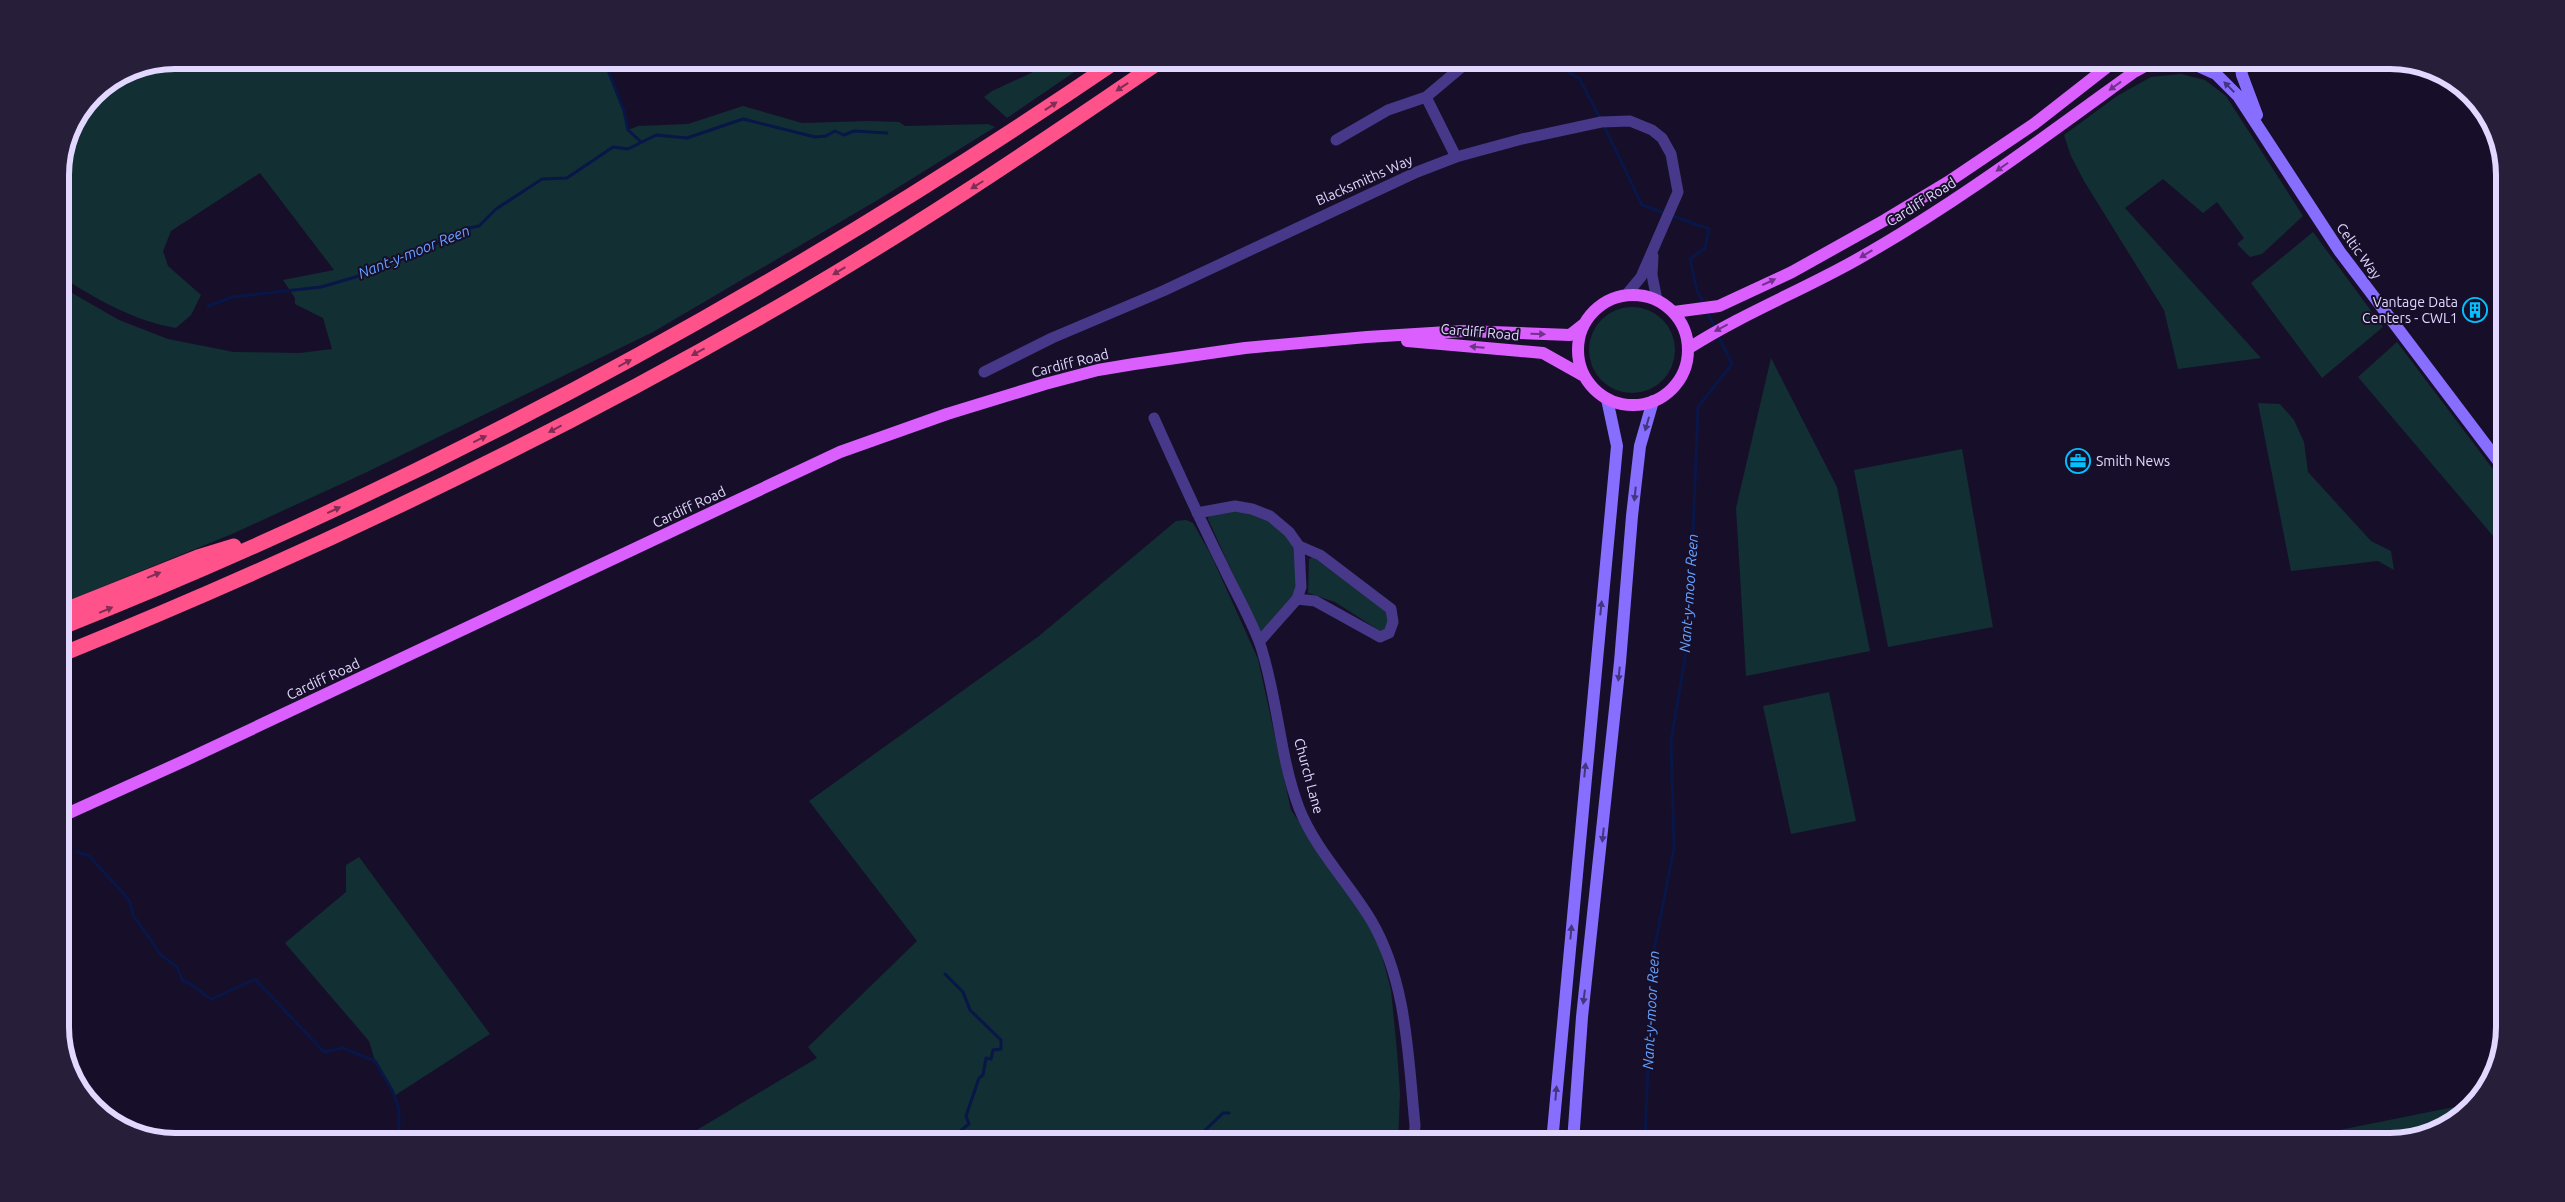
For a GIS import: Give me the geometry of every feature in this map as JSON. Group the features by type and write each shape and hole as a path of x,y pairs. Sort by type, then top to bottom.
{"highway":[{"path":"69,624 304,524 512,423 666,341 837,242 1005,137 1105,69"},
{"path":"69,651 305,551 527,444 765,315 858,260 1023,155 1149,69"},
{"path":"69,608 198,557 304,524"}],"main road":[{"name":"Cardiff Road","path":"1674,312 1720,306 1792,272 1885,220 1948,182 2034,124 2104,69"},
{"name":"Cardiff Road","path":"1688,348 1721,327 1767,306 1855,260 1947,205 2140,69"},
{"path":"1626,295 1641,295 1657,300 1674,312 1684,329 1688,348 1686,367 1677,384 1662,397 1653,401 1630,405 1607,399 1594,389 1584,376 1578,359 1578,341 1584,324 1594,310 1609,300 1626,295"},
{"name":"Cardiff Road","path":"69,813 186,760 840,452 947,414 1098,370 1245,348 1367,337 1464,331 1570,335 1584,324"},
{"name":"Cardiff Road","path":"1367,337 1543,353 1584,376"}],"street":[{"path":"1336,140 1388,110 1426,97 1459,69"},
{"name":"Celtic Way","path":"2205,69 2216,74 2238,96 2340,252 2496,458"},
{"name":"Celtic Way","path":"2241,69 2268,140"},
{"path":"1426,97 1456,157"},
{"name":"Blacksmiths Way","path":"984,372 1052,338 1163,292 1289,230 1417,172 1456,157 1584,126 1621,122 1630,122 1652,130 1662,138 1671,154 1678,192 1641,277 1626,295"},
{"name":"Blacksmiths Way","path":"1654,249 1652,275 1657,300"},
{"path":"1553,1133 1616,446 1607,399"},
{"path":"1574,1133 1582,1017 1620,662 1632,516 1640,446 1653,401"},
{"name":"Church Lane","path":"1154,418 1259,642 1275,698 1288,770 1298,806 1308,828 1371,920 1388,954 1400,999 1415,1133"},
{"path":"1197,513 1234,506 1252,509 1270,516 1288,532 1299,546 1320,555 1391,609 1393,622 1389,633 1380,636 1316,601 1297,599"},
{"path":"1259,642 1297,599 1301,587 1299,546"}],"green space":[{"path":"168,69 608,69 624,111 628,130 638,126 688,124 743,106 802,123 868,121 899,122 905,126 988,124 995,127 881,198 653,332 365,473 232,534 69,600 69,291 119,320 168,339 234,352 300,353 332,349 323,318 295,304 295,298 283,280 334,270 260,173 171,231 163,251 168,266 201,295 191,315 176,328 130,315 69,282 69,168 72,148 87,116 105,95 134,77 154,71"},
{"path":"1040,69 1079,69 1007,118 984,97 992,91"},
{"path":"2181,74 2205,80 2226,96 2303,216 2262,254 2250,257 2237,244 2244,238 2217,202 2203,213 2163,179 2125,208 2261,358 2178,369 2164,310 2084,181 2071,156 2064,135 2117,96 2151,77"},
{"path":"2313,232 2383,327 2322,378 2251,283"},
{"path":"1624,307 1640,307 1649,310 1663,319 1672,333 1675,350 1672,367 1663,381 1649,390 1640,393 1624,393 1608,386 1596,374 1589,358 1589,342 1596,326 1608,314"},
{"path":"2397,342 2496,473 2496,539 2358,377"},
{"path":"1771,358 1837,487 1870,651 1746,676 1736,508"},
{"path":"2258,403 2280,404 2294,420 2304,442 2308,472 2371,541 2391,551 2394,570 2378,561 2291,571"},
{"path":"1962,449 1993,627 1888,647 1854,470"},
{"path":"1234,511 1259,514 1293,541 1297,573 1294,593 1284,610 1262,633 1259,632 1208,519 1209,515"},
{"path":"1186,520 1193,523 1211,555 1258,659 1291,810 1370,926 1380,948 1391,990 1400,1093 1398,1133 692,1133 817,1058 808,1047 917,941 809,801 1039,636 1176,521"},
{"path":"1313,557 1390,613 1386,629 1380,631 1335,602 1308,593 1309,559"},
{"path":"1829,692 1856,821 1791,834 1763,706"},
{"path":"359,857 490,1034 394,1096 375,1061 369,1041 285,943 346,892 346,865"},
{"path":"2461,1106 2437,1122 2411,1131 2397,1133 2325,1133"}],"waterway":[{"path":"608,69 624,111 628,130 640,141"},
{"path":"1563,69 1579,78 1601,120"},
{"name":"Nant-y-moor Reen","path":"208,306 233,297 321,287 376,271 395,261 413,256 464,229 479,226 496,209 542,179 567,178 613,147 628,149 656,135 687,138 743,119 815,137 826,136 835,131 844,135 854,131 887,133"},
{"name":"Nant-y-moor Reen","path":"1604,126 1642,205 1709,229 1705,248 1690,259 1697,291 1704,304"},
{"name":"Nant-y-moor Reen","path":"1707,312 1716,329"},
{"name":"Nant-y-moor Reen","path":"1645,1133 1652,961 1674,848 1671,741 1689,635 1698,407 1732,364 1718,335"},
{"path":"77,852 89,856 124,894 130,902 133,915 161,955 177,967 183,981 191,984 212,999 255,979 324,1052 343,1048 375,1061 392,1090 399,1109 399,1133"},
{"path":"945,974 963,992 970,1010 1001,1040 1001,1049 993,1050 991,1059 986,1058 983,1075 979,1078 966,1116 969,1124 958,1133"},
{"path":"1202,1133 1223,1113 1229,1113"}],"place":[{"name":"Vantage Data Centers - CWL1","path":"2475,310"},
{"name":"Smith News","path":"2078,461"}]}
